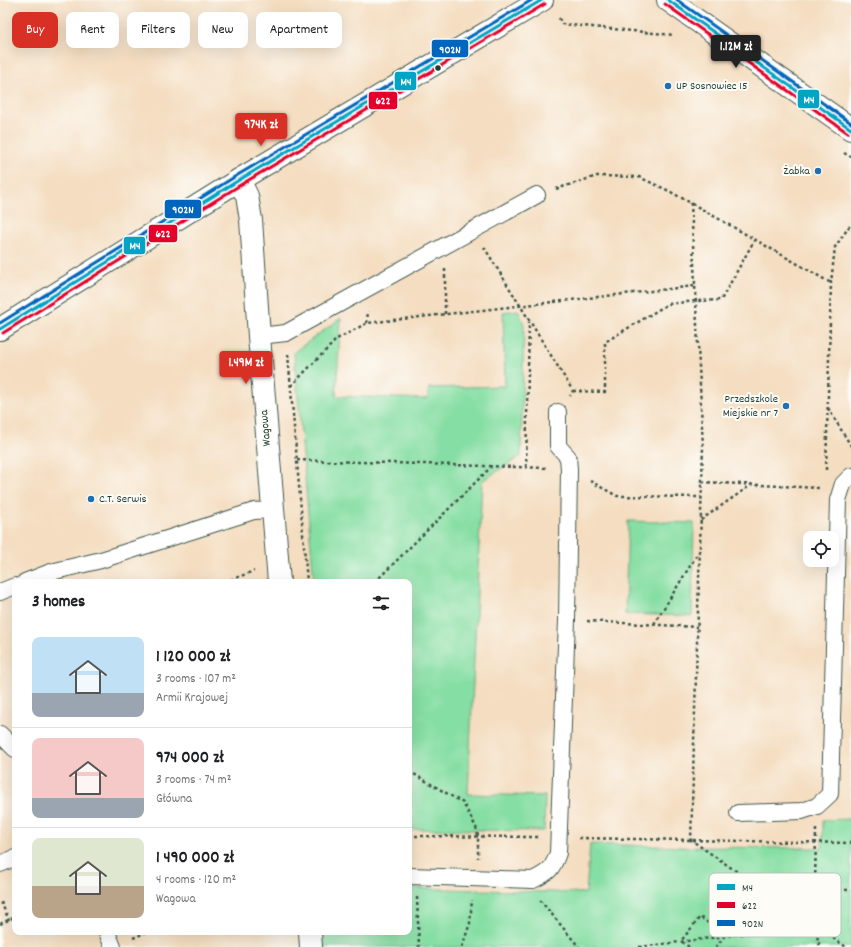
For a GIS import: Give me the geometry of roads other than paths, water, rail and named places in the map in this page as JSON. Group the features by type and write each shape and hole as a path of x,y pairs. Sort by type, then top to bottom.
{"street":[{"path":"0,329 238,180 542,0"},
{"path":"668,0 684,6 851,129"},
{"name":"Wagowa","path":"238,180 247,196 251,220 278,574"},
{"path":"310,935 311,947"}],"lane":[{"path":"259,336 286,333 537,195"},
{"path":"414,876 533,880 553,867 558,853 567,620 569,469 568,457 558,446 558,412"},
{"path":"738,813 802,810 817,806 830,794 838,500 843,484 851,476"},
{"path":"33,579 51,572 101,560 254,511 273,510"},
{"path":"0,592 12,587"},
{"path":"0,734 12,746"},
{"path":"0,864 12,859"},
{"path":"109,935 113,947"}],"place":[{"name":"UP Sosnowiec 15","path":"668,86"},
{"name":"Żabka","path":"818,171"},
{"name":"Przedszkole Miejskie nr 7","path":"786,406"},
{"name":"C.T. Serwis","path":"91,499"}]}
